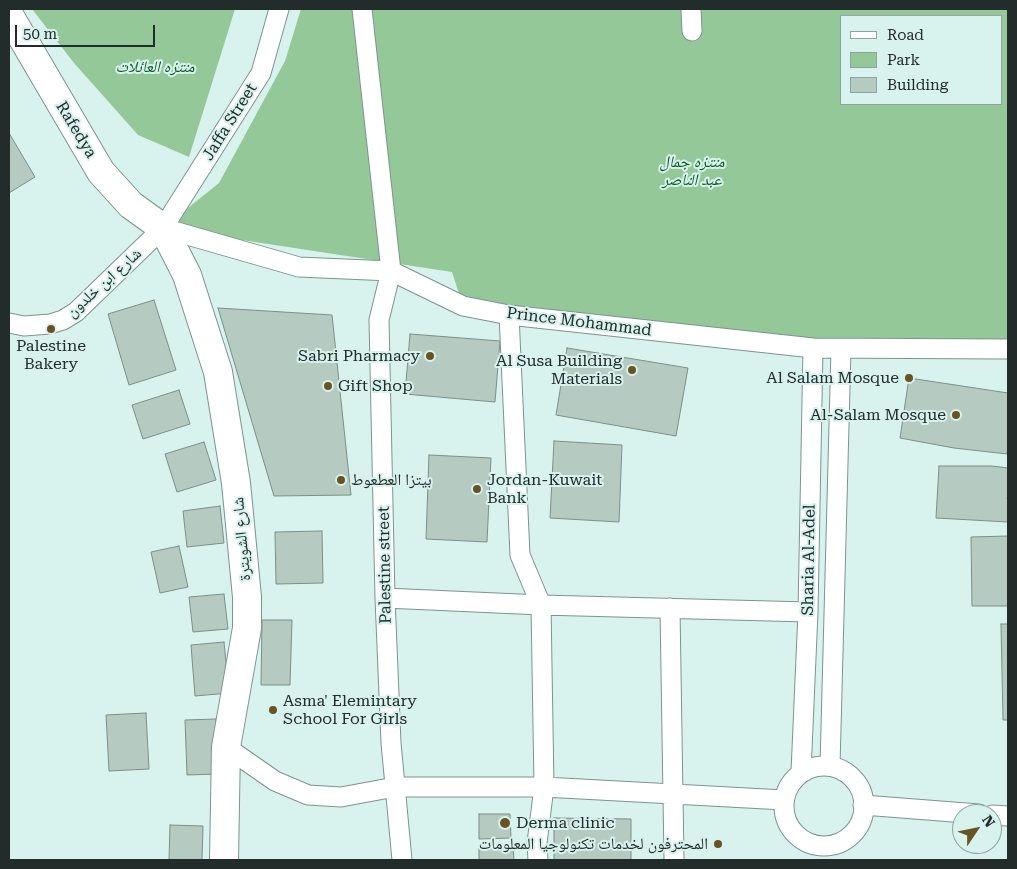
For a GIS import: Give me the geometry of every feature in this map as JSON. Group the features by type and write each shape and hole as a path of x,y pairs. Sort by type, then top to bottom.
{"main road":[{"name":"Rafedya","path":"9,15 101,172 131,205 163,228"},
{"name":"شارع الشويترة","path":"163,228 187,275 218,372 236,483 247,597 247,628 226,747 224,860"}],"street":[{"name":"Jaffa Street","path":"163,228 261,72 279,9"},
{"path":"362,9 391,271"},
{"path":"692,9 692,31"},
{"name":"Prince Mohammad","path":"163,228 299,267 391,271 463,306 508,315 813,348 1008,349"},
{"name":"شارع ابن خلدون","path":"9,323 24,326 44,325 63,320 76,312 163,228"},
{"name":"Palestine street","path":"391,271 379,320 385,598 391,743 402,860"},
{"path":"508,315 520,555 541,605 544,787 537,843 538,860"},
{"name":"Sharia Al-Adel","path":"801,772 808,612 813,348"},
{"name":"Sharia Al-Adel","path":"830,766 840,349"},
{"path":"385,598 541,605 808,612"},
{"path":"670,608 674,860"},
{"path":"226,747 275,781 308,795 341,797 395,787 544,787 784,800"},
{"path":"830,766 839,768 859,786 864,799 864,812 860,825 851,836 840,843 829,854 814,847 806,852 786,819 784,800 792,781 801,772 813,767 830,766"},
{"path":"864,805 952,812"}],"green space":[{"name":"منتزه العائلات","path":"32,9 235,9 189,157 138,135 74,63"},
{"name":"منتزه جمال عبد الناصر","path":"301,9 1008,9 1008,348 714,337 463,306 452,272 163,228 219,183 285,61"}],"building":[{"path":"9,133 35,177 9,193"},
{"path":"154,300 176,370 129,385 108,314"},
{"path":"218,308 332,315 351,495 274,496"},
{"path":"410,334 500,341 495,402 405,394"},
{"path":"567,348 688,368 676,436 556,415"},
{"name":"Al-Salam Mosque","path":"909,378 1008,393 1007,454 954,448 900,438"},
{"path":"179,390 190,424 143,439 132,405"},
{"path":"554,441 622,445 619,522 550,518"},
{"path":"204,442 216,480 177,492 165,454"},
{"path":"429,455 491,458 487,542 426,539"},
{"path":"939,466 992,466 1008,468 1008,522 936,518"},
{"path":"220,506 224,543 187,547 183,511"},
{"path":"322,531 323,583 276,584 275,532"},
{"path":"1008,536 1008,606 972,606 971,537"},
{"path":"179,546 188,587 160,593 151,552"},
{"path":"224,594 228,629 193,632 189,597"},
{"path":"262,620 292,620 290,685 261,685"},
{"path":"1001,624 1008,624 1008,720 1003,720"},
{"path":"224,642 229,693 195,696 191,645"},
{"path":"146,713 149,769 109,771 106,715"},
{"path":"216,719 218,774 187,775 185,720"},
{"path":"479,814 510,814 511,838 479,839"},
{"path":"554,818 631,819 631,860 554,860"},
{"path":"170,825 203,826 202,860 169,860"},
{"path":"513,847 514,860 479,860 479,848"}],"place":[{"name":"Palestine Bakery","path":"51,329"},
{"name":"Sabri Pharmacy","path":"430,356"},
{"name":"Al Susa Building Materials","path":"632,370"},
{"name":"Al Salam Mosque","path":"909,378"},
{"name":"Gift Shop","path":"328,386"},
{"name":"Al-Salam Mosque","path":"956,415"},
{"name":"بيتزا العطعوط","path":"341,480"},
{"name":"Jordan-Kuwait Bank","path":"477,489"},
{"name":"Asma' Elemintary School For Girls","path":"273,710"},
{"name":"Derma clinic","path":"505,823"},
{"name":"المحترفون لخدمات تكنولوجيا المعلومات","path":"718,844"}]}
